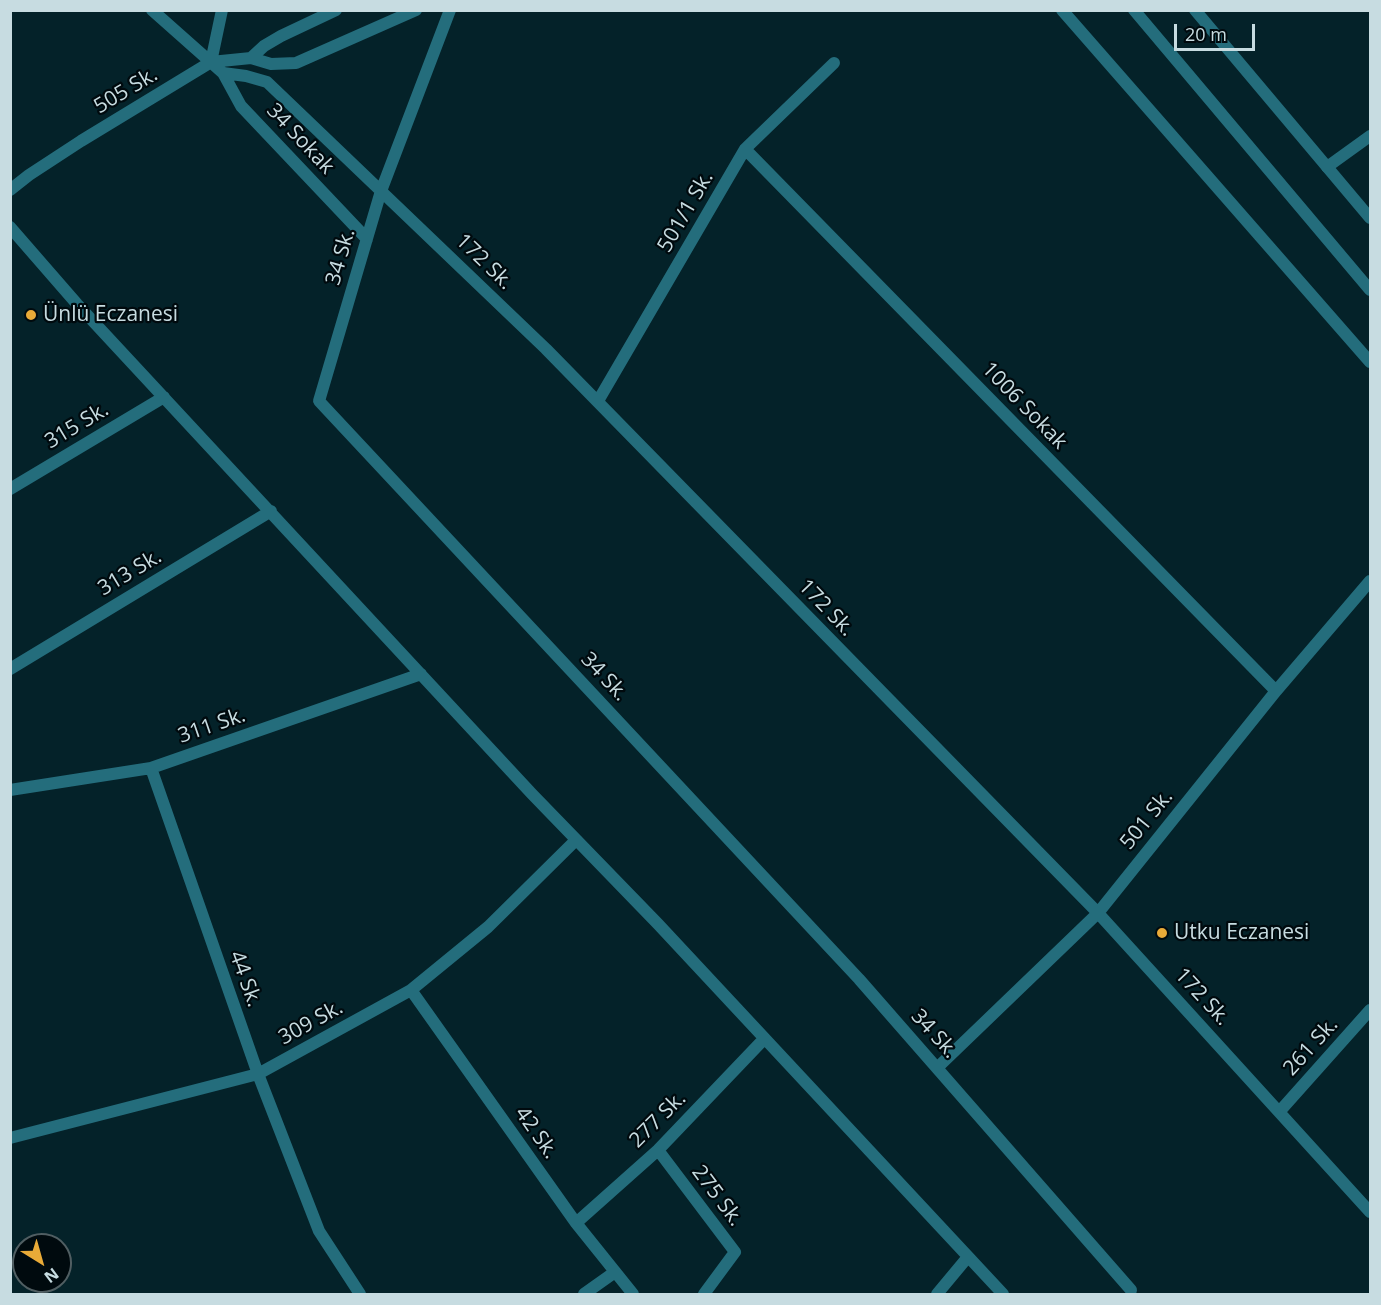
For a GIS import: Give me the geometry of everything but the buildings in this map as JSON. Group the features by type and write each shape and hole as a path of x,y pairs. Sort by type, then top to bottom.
{"street":[{"path":"152,10 211,62 222,10"},
{"name":"505 Sk.","path":"250,58 281,36 336,10"},
{"name":"505 Sk.","path":"10,190 211,62 250,58 272,64 296,63 417,10"},
{"name":"34 Sk.","path":"450,10 381,192 319,401 859,979 1131,1290"},
{"path":"1062,10 1371,362"},
{"path":"1134,10 1371,290"},
{"path":"1195,10 1371,218"},
{"name":"34 Sokak","path":"211,62 223,73 241,106 367,239"},
{"name":"501/1 Sk.","path":"598,401 745,149 834,63"},
{"name":"172 Sk.","path":"223,73 267,82 546,348 1098,913 1371,1212"},
{"path":"1327,167 1371,136"},
{"name":"1006 Sokak","path":"745,149 1276,691"},
{"path":"10,227 77,304 421,674 1003,1294"},
{"name":"315 Sk.","path":"10,489 164,397"},
{"name":"313 Sk.","path":"10,669 271,511"},
{"name":"501 Sk.","path":"938,1067 1098,913 1276,691 1371,581"},
{"name":"311 Sk.","path":"10,790 151,768 421,674"},
{"name":"44 Sk.","path":"151,768 258,1074 319,1231 360,1294"},
{"name":"309 Sk.","path":"10,1138 258,1074 411,990 488,927 576,840"},
{"name":"42 Sk.","path":"411,990 576,1223 633,1294"},
{"name":"261 Sk.","path":"1280,1111 1371,1010"},
{"name":"277 Sk.","path":"576,1223 658,1150 764,1039"},
{"name":"275 Sk.","path":"658,1150 735,1252 704,1294"},
{"path":"937,1294 968,1258"},
{"path":"584,1294 615,1272"}],"place":[{"name":"Ünlü Eczanesi","path":"31,315"},
{"name":"Utku Eczanesi","path":"1162,933"}]}
